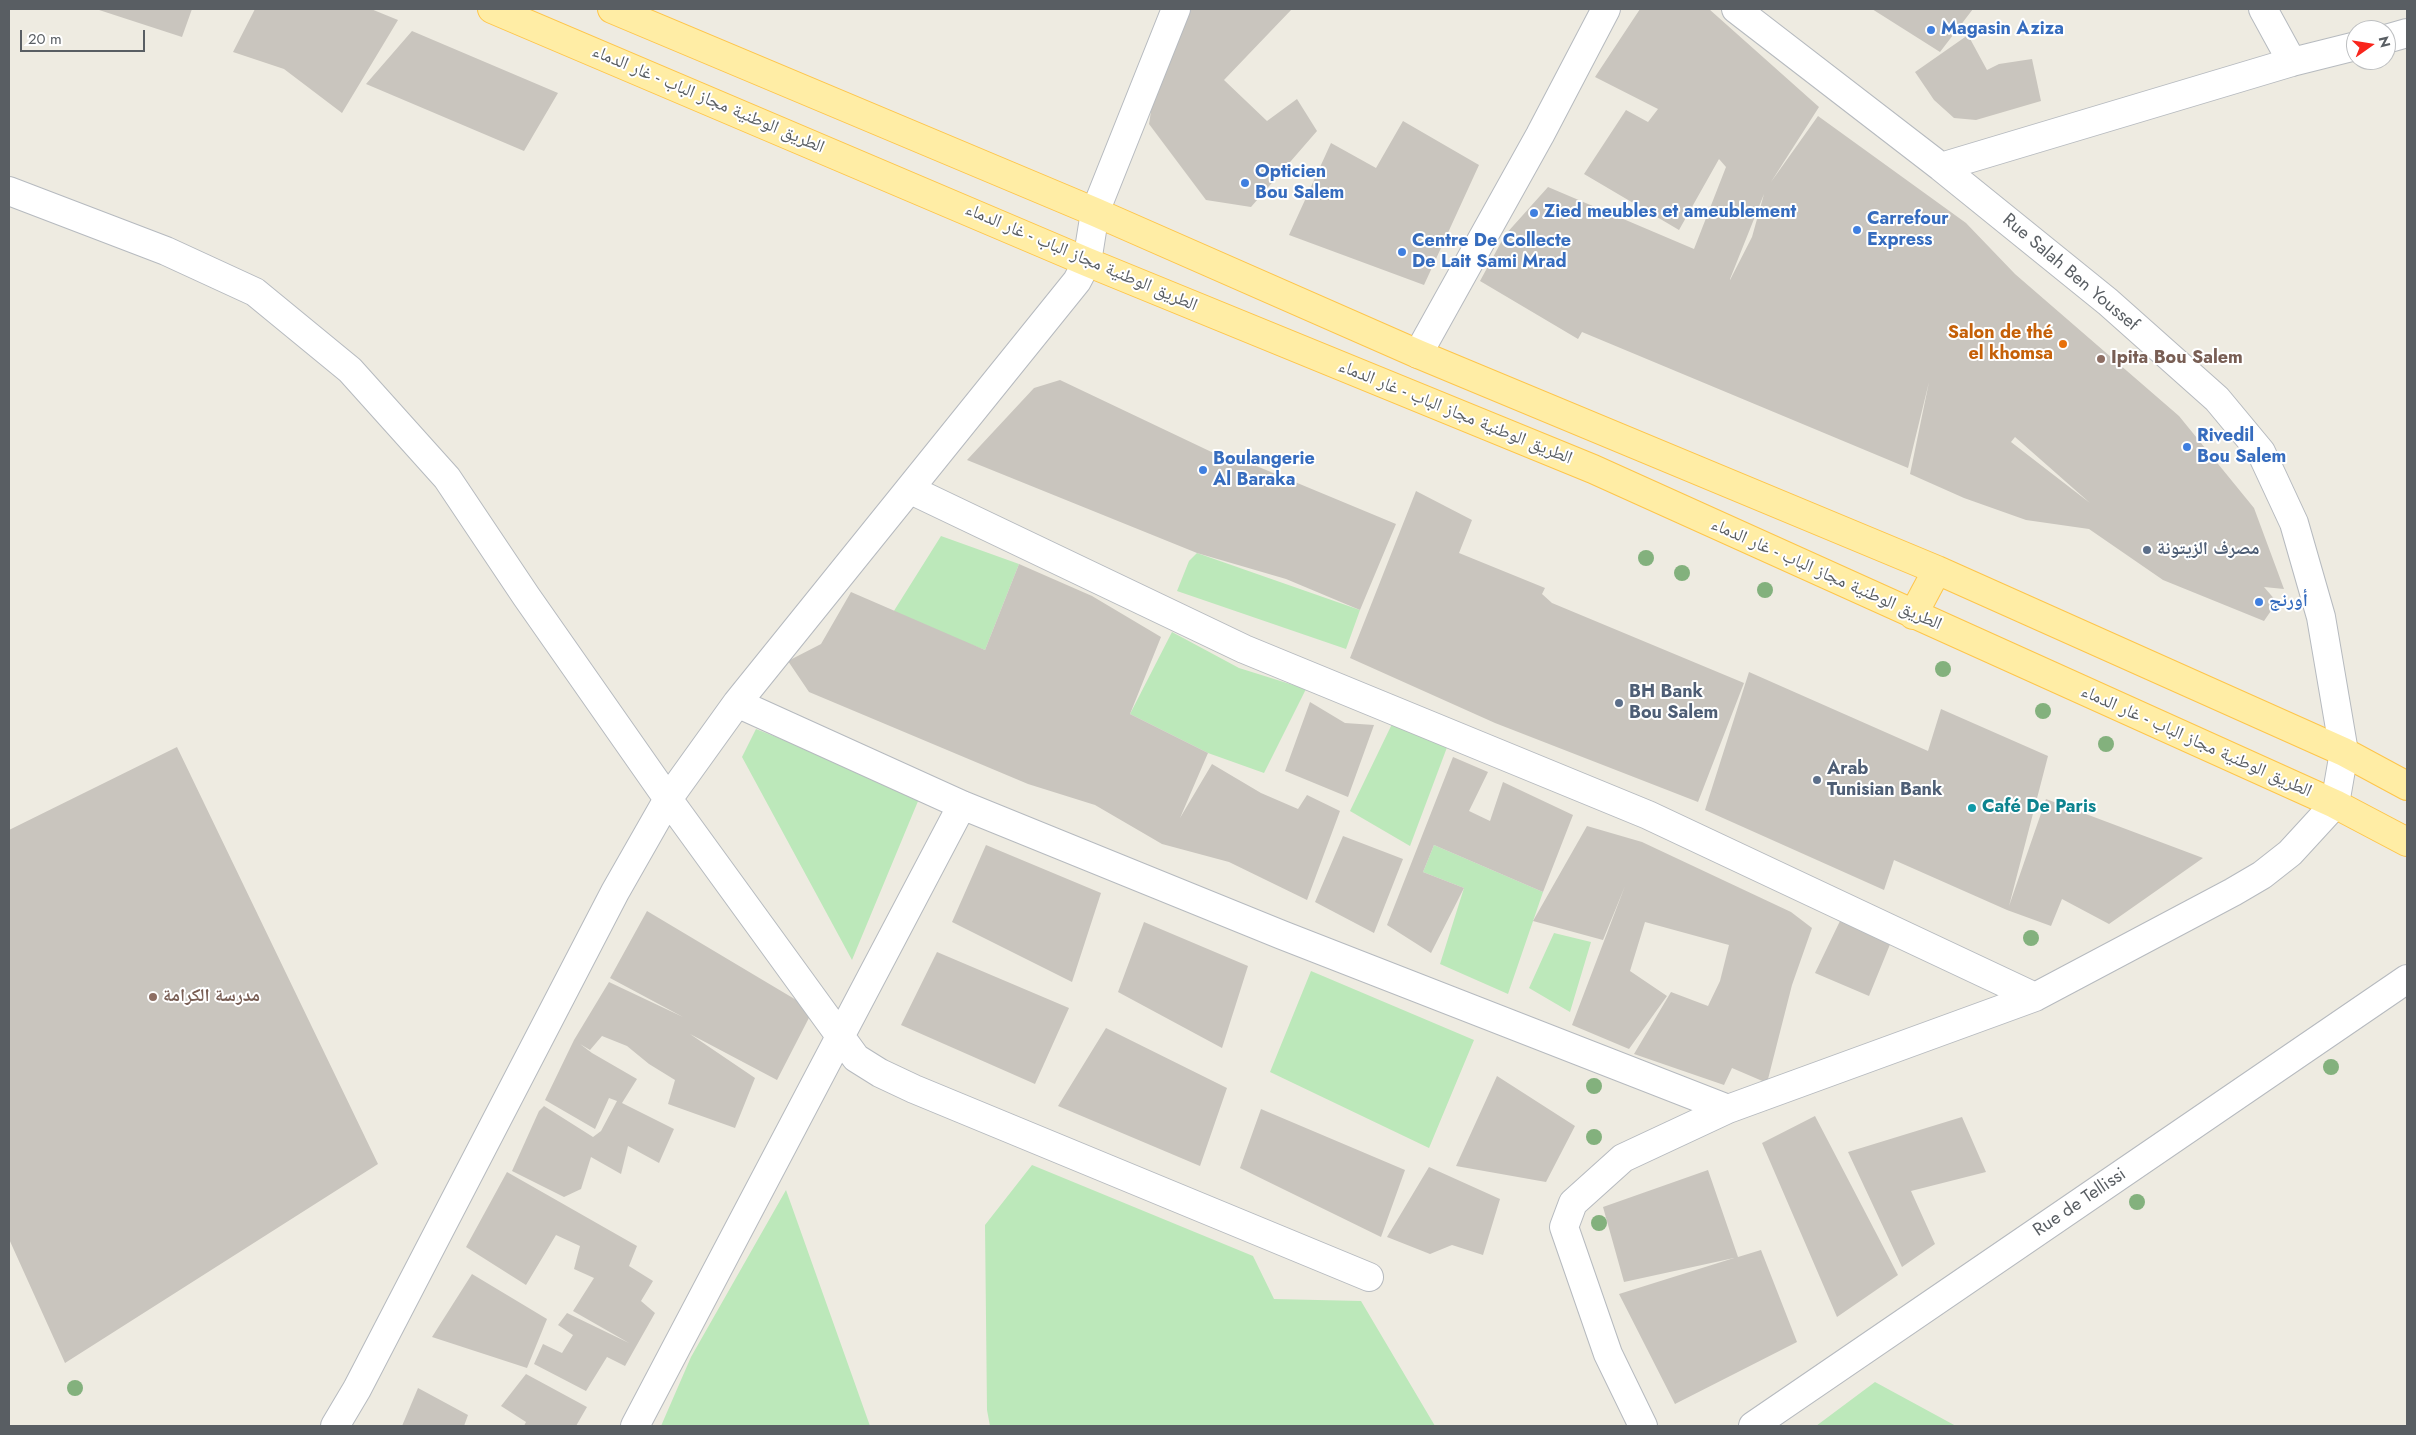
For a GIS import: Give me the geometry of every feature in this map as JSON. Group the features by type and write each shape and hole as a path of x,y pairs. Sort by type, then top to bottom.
{"main road":[{"name":"الطريق الوطنية مجاز الباب - غار الدماء","path":"492,9 1087,262 1593,469 2335,804 2407,842"},
{"path":"612,9 1095,212 1418,354 1937,570 2344,752 2407,786"},
{"path":"1913,615 1937,570"}],"street":[{"path":"335,1426 362,1380 615,892 668,799 737,703 1054,312 1077,281 1087,262 1095,212 1176,9"},
{"path":"1418,354 1540,135 1606,9"},
{"name":"Rue Salah Ben Youssef","path":"1736,9 1941,167 2108,302 2210,392 2261,452 2294,522 2321,617 2344,752 2335,804"},
{"path":"2263,9 2292,62"},
{"path":"1941,167 2292,62 2346,48"},
{"path":"9,192 166,251 256,292 350,370 447,478 526,596 668,799 856,1058 880,1073 914,1089 1369,1277"},
{"path":"910,490 1244,649 1648,815 2034,997"},
{"path":"737,703 962,805 1282,935 1728,1109"},
{"path":"1643,1426 1608,1354 1564,1226 1567,1214 1573,1203 1623,1158 1728,1109 2034,997 2262,875 2290,853 2335,804"},
{"path":"635,1426 962,805"},
{"name":"Rue de Tellissi","path":"1752,1426 2407,980"}],"green space":[{"path":"941,536 1019,564 985,650 892,614"},
{"path":"1197,553 1360,610 1346,649 1177,591 1189,561"},
{"path":"1172,632 1239,668 1306,689 1264,773 1208,753 1130,714"},
{"path":"1392,724 1449,742 1410,846 1350,811"},
{"path":"756,729 921,794 852,960 742,757"},
{"path":"1434,845 1543,892 1508,994 1440,964 1464,888 1423,872"},
{"path":"1554,933 1591,942 1570,1012 1529,988"},
{"path":"1311,971 1474,1040 1429,1148 1270,1072"},
{"path":"1032,1165 1253,1256 1274,1299 1361,1301 1435,1426 990,1426 987,1410 985,1225"},
{"path":"786,1190 870,1426 661,1426 691,1357"},
{"path":"1875,1382 1956,1426 1816,1426"}],"building":[{"path":"96,9 192,9 182,37"},
{"path":"255,9 371,9 398,20 342,113 284,69 233,52"},
{"path":"1190,9 1292,9 1224,80 1267,121 1297,99 1317,131 1251,207 1206,200 1149,124 1153,99"},
{"path":"1640,9 1709,9 1819,107 1771,182 1818,116 1966,223 2015,274 2179,416 2254,508 2284,589 2264,587 2277,602 2264,621 2163,580 2089,529 2026,520 1964,498 1910,474 1929,382 1908,468 1582,332 1578,339 1480,281 1505,235 1548,187 1694,249 1726,167 1719,159 1679,230 1584,174 1626,110 1648,122 1658,109 1595,77","holes":["1764,194 1752,237 1730,280 1730,279","2015,437 2090,503 2011,442"]},
{"name":"Magasin Aziza","path":"1872,9 1973,9 1940,52"},
{"path":"412,31 558,93 524,151 366,84"},
{"path":"1968,35 1987,70 1999,64 2032,59 2041,101 1976,120 1954,118 1934,100 1915,72"},
{"path":"1403,121 1479,165 1424,285 1289,235 1331,143 1376,168"},
{"path":"1060,380 1241,466 1254,465 1396,524 1360,610 1286,579 1197,553 967,460 1034,388"},
{"path":"1416,491 1472,520 1459,553 1545,588 1542,594 1552,603 1744,683 1698,802 1495,723 1350,658"},
{"path":"1019,564 1092,596 1161,637 1130,714 1208,753 1180,818 1212,764 1261,793 1298,809 1307,795 1340,811 1307,900 1229,862 1162,844 1095,805 1028,784 809,692 788,661 821,644 851,592 985,650"},
{"path":"1749,672 1928,751 1941,709 2048,756 2009,906 2046,799 2203,858 2109,924 2062,899 2051,926 2007,910 1894,860 1884,890 1705,810"},
{"path":"1310,702 1345,723 1374,725 1348,797 1285,771"},
{"name":"مدرسة الكرامة","path":"177,747 378,1164 65,1363 9,1239 9,830"},
{"path":"1453,757 1488,772 1469,811 1490,821 1503,782 1573,815 1543,892 1434,845 1423,872 1464,888 1431,953 1387,925"},
{"path":"1587,826 1642,842 1791,912 1812,928 1792,985 1767,1083 1732,1068 1724,1085 1634,1054 1671,992 1708,1006 1720,981 1729,945 1645,922 1630,971 1667,996 1629,1049 1572,1025 1625,886 1603,940 1533,921"},
{"path":"1343,836 1403,859 1374,933 1315,902"},
{"path":"986,845 1101,893 1072,982 952,922"},
{"path":"647,911 813,1010 777,1080 690,1034 755,1078 735,1128 668,1104 675,1080 649,1064 627,1046 602,1036 590,1050 580,1044 637,1079 622,1103 674,1129 659,1163 628,1146 621,1174 591,1157 581,1189 564,1197 512,1171 539,1111 544,1106 593,1137 601,1131 617,1101 609,1098 595,1129 545,1100 574,1040 609,982 683,1017 610,978"},
{"path":"1840,921 1891,942 1869,996 1815,973"},
{"path":"1144,922 1248,966 1222,1048 1118,992"},
{"path":"937,952 1069,1008 1035,1084 901,1025"},
{"path":"1106,1028 1227,1088 1200,1166 1058,1106"},
{"path":"1497,1076 1575,1126 1546,1182 1456,1166"},
{"path":"1261,1109 1405,1170 1381,1237 1240,1168"},
{"path":"1815,1116 1898,1275 1837,1317 1762,1143"},
{"path":"1962,1117 1986,1172 1911,1191 1935,1244 1902,1267 1848,1152"},
{"path":"1429,1167 1500,1199 1483,1255 1452,1245 1430,1254 1387,1237"},
{"path":"1708,1170 1738,1257 1761,1250 1797,1342 1675,1404 1619,1294 1734,1258 1624,1282 1603,1207"},
{"path":"507,1172 637,1246 629,1266 653,1281 641,1301 655,1313 625,1366 607,1357 586,1391 534,1364 543,1344 562,1353 573,1335 558,1325 567,1313 629,1343 573,1311 594,1278 574,1269 580,1246 556,1235 526,1285 466,1247"},
{"path":"472,1274 547,1319 527,1368 432,1337"},
{"path":"526,1374 587,1407 576,1426 524,1426 526,1422 501,1406"},
{"path":"418,1388 468,1415 464,1426 402,1426"}],"place":[{"name":"Magasin Aziza","path":"1931,30"},
{"name":"Opticien Bou Salem","path":"1245,183"},
{"name":"Zied meubles et ameublement","path":"1534,213"},
{"name":"Carrefour Express","path":"1857,230"},
{"name":"Centre De Collecte De Lait Sami Mrad","path":"1402,252"},
{"name":"Salon de thé el khomsa","path":"2063,344"},
{"name":"Ipita Bou Salem","path":"2101,359"},
{"name":"Rivedil Bou Salem","path":"2187,447"},
{"name":"Boulangerie Al Baraka","path":"1203,470"},
{"name":"مصرف الزيتونة","path":"2147,550"},
{"name":"أورنج","path":"2259,602"},
{"name":"BH Bank Bou Salem","path":"1619,703"},
{"name":"Arab Tunisian Bank","path":"1817,780"},
{"name":"Café De Paris","path":"1972,808"},
{"name":"مدرسة الكرامة","path":"153,997"}]}
